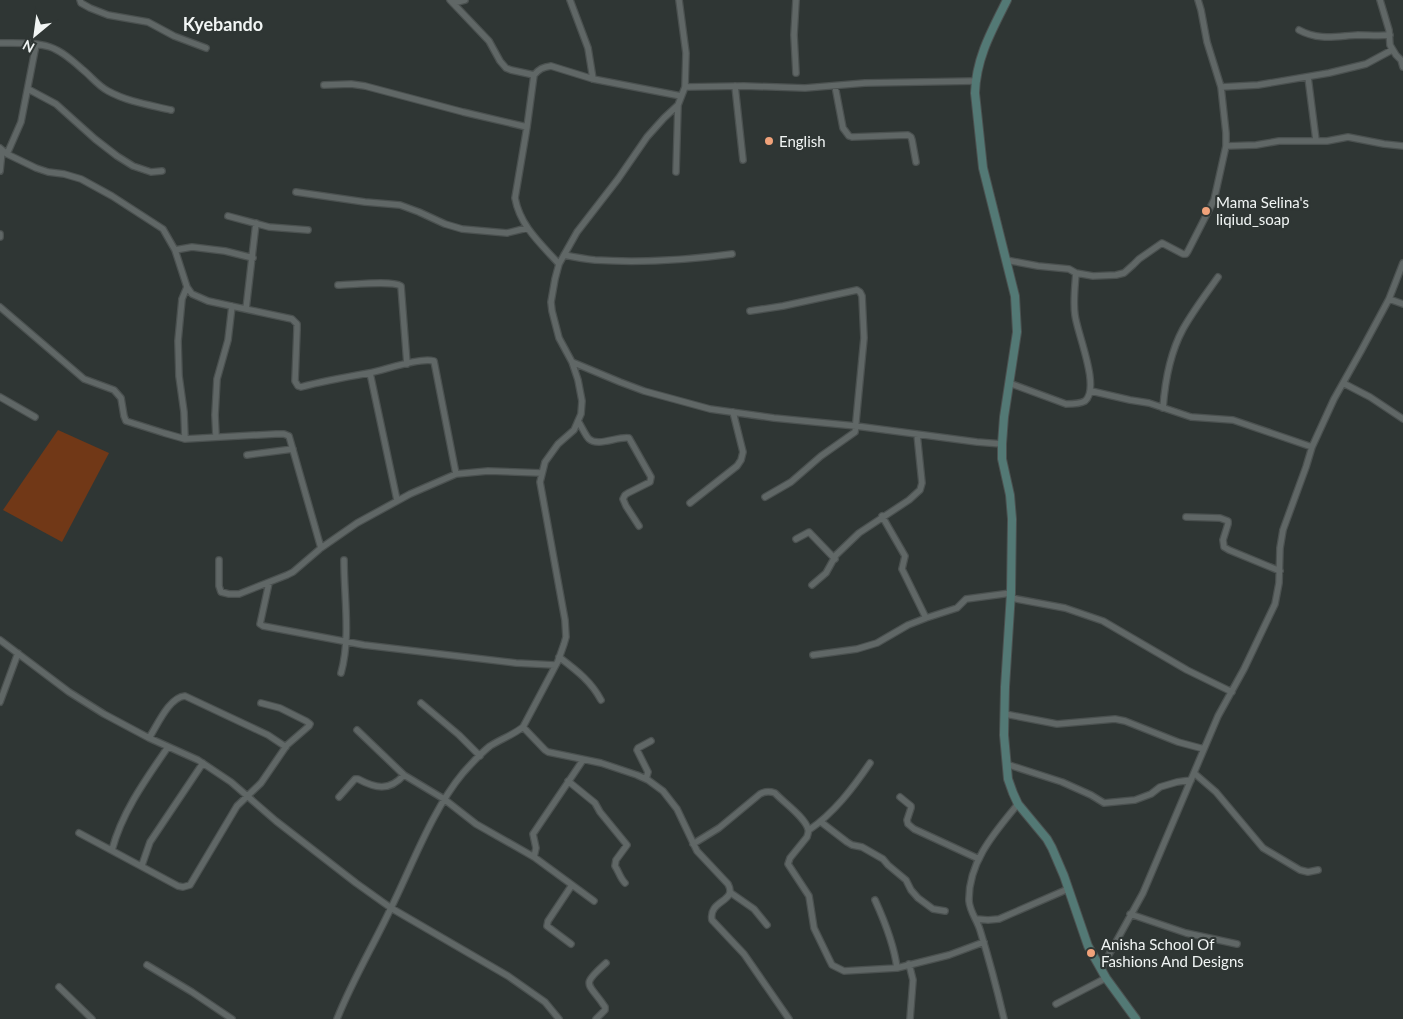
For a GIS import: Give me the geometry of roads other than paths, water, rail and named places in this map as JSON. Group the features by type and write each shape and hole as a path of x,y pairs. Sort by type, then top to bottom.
{"street":[{"path":"80,0 90,8 108,15 148,22 174,36 206,48"},
{"path":"452,2 465,0"},
{"path":"570,0 588,48 593,79"},
{"path":"676,172 678,105 685,87 686,53 679,0"},
{"path":"796,0 794,35 796,73"},
{"path":"1008,0 985,47 978,66 976,81 976,103 983,168 1015,296 1017,332 1002,444 1002,459 1010,495 1012,519 1011,596 1005,686 1004,736 1006,764 1012,793 1018,804 1047,839 1052,848 1088,946 1106,978 1136,1019"},
{"path":"1006,260 1069,269 1076,273 1093,276 1105,276 1124,273 1144,254 1162,243 1186,254 1214,200 1226,146 1220,87 1207,42 1198,0"},
{"path":"1380,0 1390,35 1392,50 1402,59 1403,66"},
{"path":"452,2 489,41 506,68 534,75"},
{"path":"1300,30 1323,38 1390,35"},
{"path":"0,43 49,47 83,69 98,85 126,100 171,110"},
{"path":"0,171 3,151 21,122 36,45"},
{"path":"1220,87 1258,85 1308,78 1366,64 1392,50"},
{"path":"559,264 527,228 516,206 515,198 528,128 534,75 544,66 551,66 593,79 682,96"},
{"path":"1308,78 1316,140"},
{"path":"685,87 805,88 865,83 976,81"},
{"path":"324,85 351,84 365,86 528,128"},
{"path":"735,86 743,160"},
{"path":"835,86 843,128 849,136 908,135 912,140 916,162"},
{"path":"28,89 56,104 102,144 133,166 151,172 162,172"},
{"path":"337,1019 444,799 464,772 480,756 490,747 523,727 559,657 566,637 566,629 540,482 545,462 550,454 574,430 581,414 582,401 572,362 559,338 552,311 551,302 555,279 559,264 577,232 614,185 647,137 678,105"},
{"path":"1226,146 1256,146 1279,141 1327,140 1348,137 1403,146"},
{"path":"3,151 48,172 81,179 112,196 163,229 175,250 187,287 192,294 202,299 290,318 297,324 294,382 300,387 407,364 429,360 434,361 456,474"},
{"path":"296,192 400,205 444,224 462,229 506,233 527,228"},
{"path":"228,216 269,227 308,230"},
{"path":"246,309 256,223"},
{"path":"175,250 192,247 225,251 253,258"},
{"path":"564,255 594,260 683,260 732,254"},
{"path":"1101,969 1143,892 1218,716 1232,692 1275,604 1279,583 1280,548 1283,530 1312,447 1334,399 1388,299 1403,263"},
{"path":"1009,383 1066,404 1084,402 1089,396 1091,382 1074,314 1076,273"},
{"path":"1164,408 1164,385 1182,330 1218,277"},
{"path":"338,285 380,283 398,284 401,286 407,364"},
{"path":"185,439 178,341 182,299 187,287"},
{"path":"750,311 857,290 860,292 864,338 854,433 821,456 790,482 765,497"},
{"path":"1388,299 1403,304"},
{"path":"216,436 217,378 228,340 232,306"},
{"path":"0,307 84,379 114,390 121,398 126,421 185,439 284,434 289,436 321,548"},
{"path":"572,362 644,391 710,409 1002,444"},
{"path":"370,373 397,500"},
{"path":"1343,383 1370,397 1403,419"},
{"path":"1091,391 1149,403 1191,417 1233,420 1312,447"},
{"path":"0,398 35,417"},
{"path":"690,503 737,466 741,460 743,452 733,412"},
{"path":"578,421 588,438 593,442 623,437 629,438 645,463 652,476 650,482 628,493 624,498 626,506 639,526"},
{"path":"812,585 826,573 836,555 858,533 909,500 922,487 917,434"},
{"path":"247,455 293,449"},
{"path":"219,560 219,586 221,592 238,594 294,572 321,548 357,523 397,500 456,474 488,471 542,472"},
{"path":"882,516 905,556 904,573 926,618"},
{"path":"1186,517 1220,518 1225,520 1228,524 1222,540 1224,547 1280,571"},
{"path":"796,539 809,532 834,558"},
{"path":"341,673 347,642 344,560"},
{"path":"269,583 261,625 347,642 555,666"},
{"path":"813,655 857,649 877,643 908,625 957,608 966,599 1011,596 1065,608 1103,621 1187,670 1232,692"},
{"path":"0,640 69,692 104,714 149,738 203,763 231,782 276,821 356,883 391,908 514,980 545,1002 559,1019"},
{"path":"0,702 18,653"},
{"path":"559,657 587,680 601,700"},
{"path":"149,738 171,703 177,698 185,696 268,735 286,747"},
{"path":"79,833 178,886 190,885 237,806 261,783 286,747 310,724 280,708 261,702"},
{"path":"421,704 459,735 480,756"},
{"path":"1005,714 1057,724 1115,719 1125,721 1178,742 1204,749"},
{"path":"523,727 548,752 601,763 646,779 664,791 677,809 693,844 702,856 728,884 731,893 754,909 767,925"},
{"path":"356,730 404,775 444,799 476,824 534,857 594,901"},
{"path":"646,779 648,772 637,750 651,741"},
{"path":"112,850 133,801 168,747"},
{"path":"534,857 536,848 533,834 583,760"},
{"path":"142,866 150,842 203,763"},
{"path":"808,830 821,822 852,788 870,763"},
{"path":"1006,764 1062,782 1104,803 1135,800 1151,794 1160,787 1192,780"},
{"path":"1194,773 1216,792 1263,848 1300,870 1308,872 1318,870"},
{"path":"339,797 355,779 370,786 382,788 395,784 404,775"},
{"path":"568,781 595,803 627,845 616,860 615,866 620,873 621,880 625,883"},
{"path":"693,844 719,828 760,794 769,791 775,793 808,827 807,837 790,858 788,864 809,896 814,928 832,965 844,971 897,968 949,955 984,942"},
{"path":"900,797 911,806 907,820 910,826 979,858"},
{"path":"1004,1019 984,942 970,908 969,900 972,879 979,858 987,843 1018,804"},
{"path":"821,822 852,845 862,847 883,859 906,880 918,898 933,908 945,911"},
{"path":"571,944 546,926 572,885"},
{"path":"976,919 999,919 1068,889"},
{"path":"731,893 713,909 711,914 712,920 744,954 789,1019"},
{"path":"875,900 895,956 897,968"},
{"path":"1130,914 1186,933 1237,944"},
{"path":"596,1019 606,1007 590,990 590,980 606,963"},
{"path":"909,964 913,980 910,1019"},
{"path":"147,965 232,1019"},
{"path":"1056,1004 1106,978"},
{"path":"59,986 92,1019"}],"place":[{"name":"English","path":"769,141"},
{"name":"Mama Selina's liqiud_soap","path":"1206,211"},
{"name":"Anisha School Of Fashions And Designs","path":"1091,953"}],"district":[{"name":"Kyebando","path":"223,24"}]}
